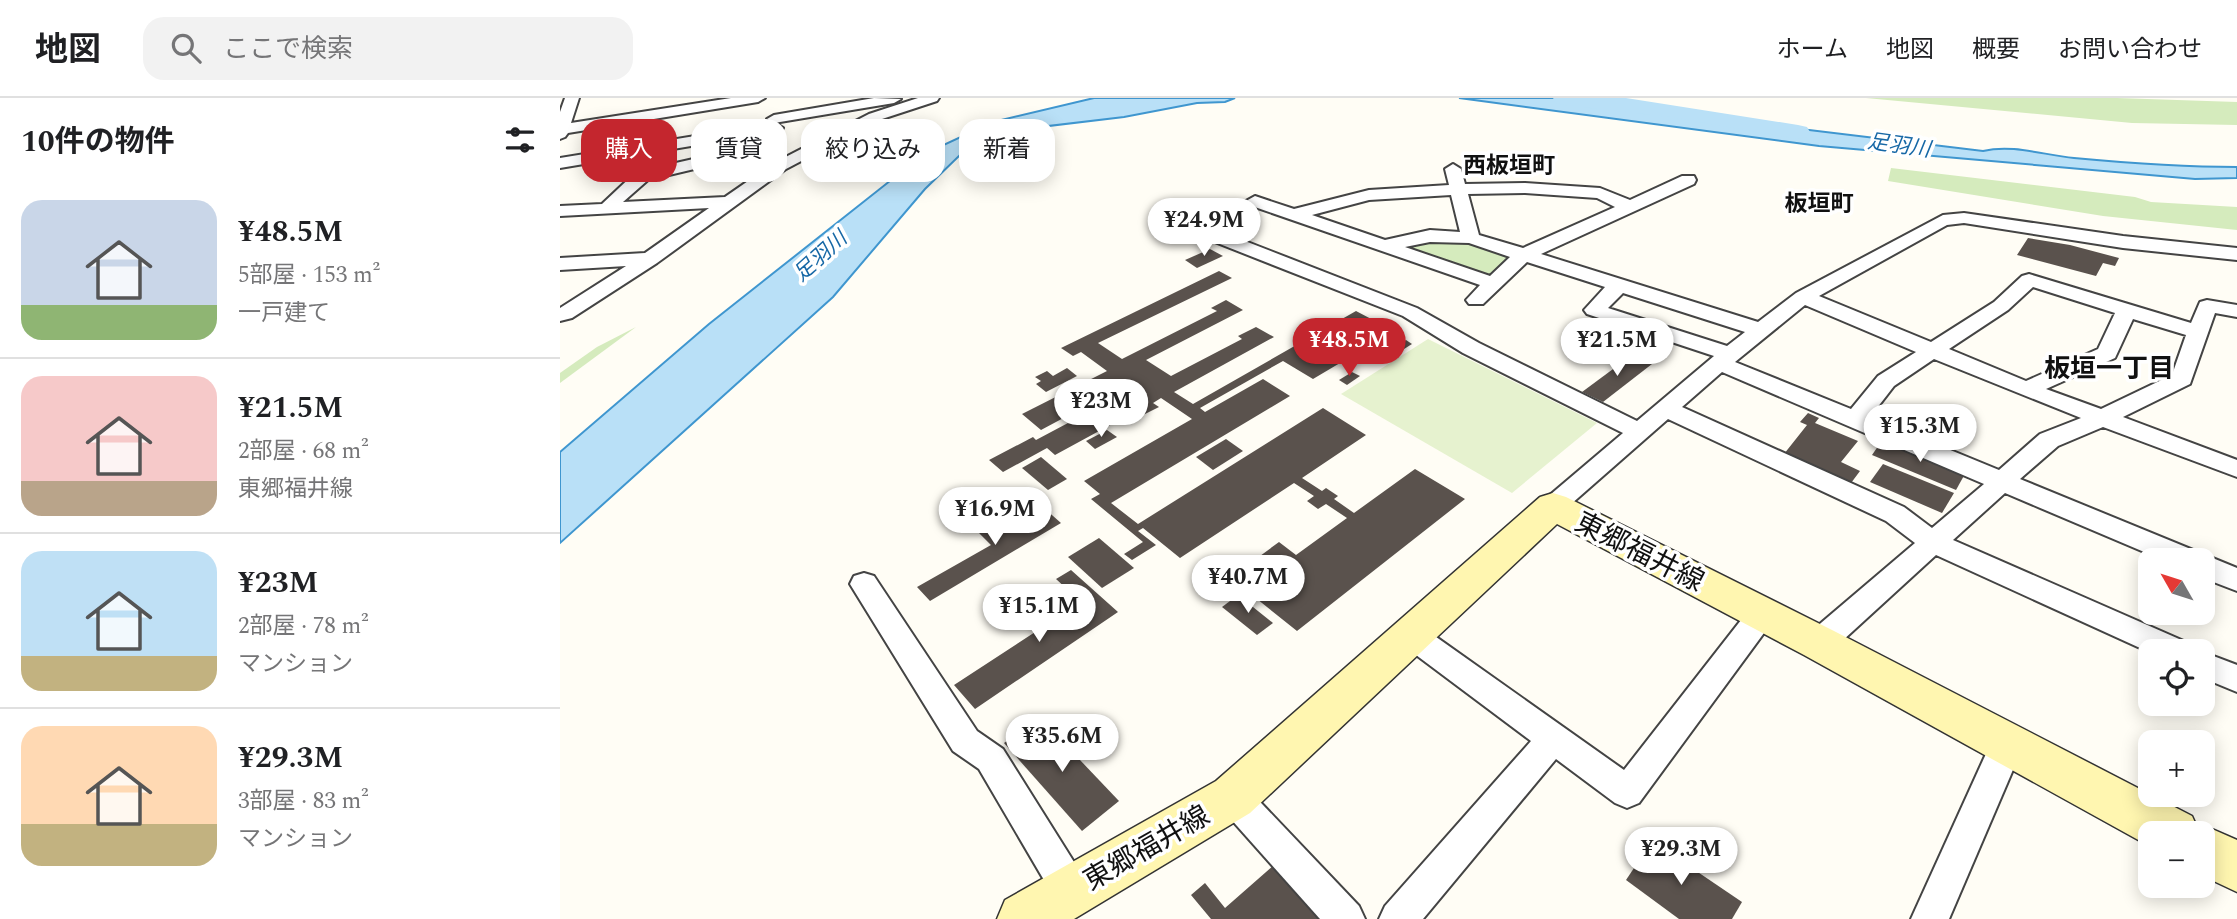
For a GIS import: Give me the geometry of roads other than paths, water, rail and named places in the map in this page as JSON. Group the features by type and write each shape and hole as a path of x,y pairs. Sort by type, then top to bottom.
{"main road":[{"name":"東郷福井線","path":"1024,919 1233,797 1553,506 1819,643 2151,821"},
{"path":"2215,855 2237,867"}],"street":[{"path":"572,98 561,131 758,98"},
{"path":"772,98 775,119"},
{"path":"787,128 899,98"},
{"path":"787,162 874,117 928,99"},
{"path":"560,163 691,144"},
{"path":"606,209 642,176 691,160"},
{"path":"1453,169 1471,238"},
{"path":"1476,300 1522,256 1688,180"},
{"path":"562,316 650,259 757,182"},
{"path":"1290,215 1369,195 1459,189 1525,188 1600,193 1630,207"},
{"path":"1255,201 1492,283"},
{"path":"560,212 729,202"},
{"path":"1553,506 1724,359 1803,297 1943,220 1964,218 2123,242 2237,254"},
{"path":"1208,233 1410,312 1471,348 1640,432"},
{"path":"1383,246 1430,236 1471,238 1760,330"},
{"path":"560,264 650,259"},
{"path":"1856,420 1886,380 2001,306 2029,280 2198,332"},
{"path":"1618,286 1594,310 1724,359 1856,420 2161,548"},
{"path":"1803,297 2026,389 2237,469"},
{"path":"1819,643 2049,440 2182,379 2207,306 2237,311"},
{"path":"2026,389 2107,353 2127,310"},
{"path":"1666,409 1895,514 1934,542 2148,639"},
{"path":"2216,568 2235,572"},
{"path":"864,584 965,741 991,759 1072,891"},
{"path":"1411,635 1627,792 1762,614"},
{"path":"2215,669 2237,679"},
{"path":"1398,919 1553,738"},
{"path":"1930,919 2007,744"},
{"path":"1233,797 1346,919"}],"water":[{"path":"1094,98 1235,98 1225,102 1197,103 1124,117 1055,125 1055,119 1006,119"},
{"path":"1459,98 1593,98 1718,119 1983,151 2017,149 2115,162 2237,167 2237,178 2195,179 1819,146"},
{"path":"959,138 959,156 945,170 945,144"},
{"path":"889,182 932,182 833,297 560,543 560,452 709,324"}],"waterway":[{"name":"足羽川","path":"1564,98 1670,110 1798,132"}],"district":[{"name":"西板垣町","path":"1509,165"},
{"name":"板垣町","path":"1819,203"},
{"name":"板垣一丁目","path":"2109,368"}]}
